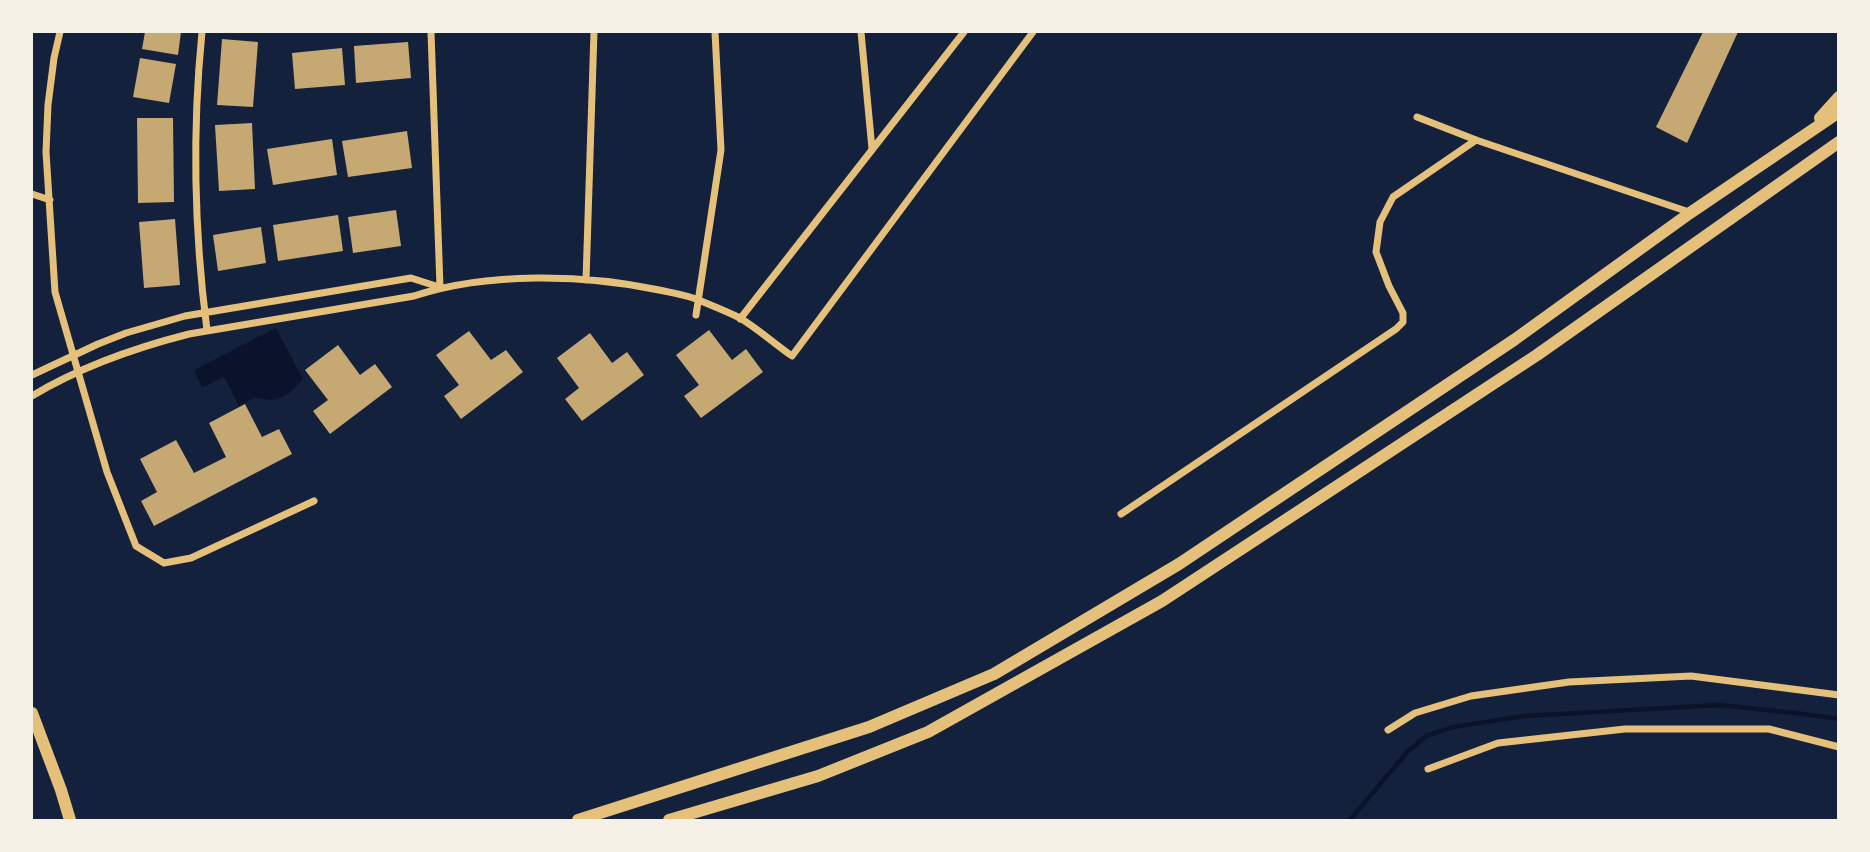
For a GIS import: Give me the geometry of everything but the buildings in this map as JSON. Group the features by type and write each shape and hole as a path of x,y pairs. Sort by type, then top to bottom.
{"main road":[{"path":"1805,136 1839,97"},
{"path":"578,821 869,727 994,674 1179,564 1514,340 1690,213 1839,112"},
{"path":"669,821 818,776 928,732 1162,601 1537,355 1839,142"},
{"path":"1803,168 1839,151"},
{"path":"32,713 70,821"}],"street":[{"path":"60,32 48,105 46,152 55,292 107,472 136,546 164,563 191,558 314,501"},
{"path":"202,32 196,105 195,188 207,330"},
{"path":"431,32 440,287"},
{"path":"586,280 594,32"},
{"path":"696,314 720,150 715,32"},
{"path":"861,32 872,150"},
{"path":"740,319 964,32"},
{"path":"32,396 78,372 132,350 207,330 414,296 440,287 526,279 586,280 643,286 698,300 740,319 792,356 1033,32"},
{"path":"1417,117 1476,140 1690,213"},
{"path":"1121,514 1396,330 1403,322 1403,313 1376,252 1380,222 1393,197 1476,140"},
{"path":"32,194 50,200"},
{"path":"32,375 126,333 205,312 411,278 440,287"},
{"path":"1388,730 1415,713 1471,696 1569,682 1691,676 1839,695"},
{"path":"1428,769 1498,743 1625,729 1769,729 1839,747"}],"water":[{"path":"276,328 303,379 290,393 273,400 254,398 239,406 224,377 202,388 194,370"}],"waterway":[{"path":"1350,820 1407,752 1426,736 1453,727 1525,716 1719,705 1839,719"}]}
